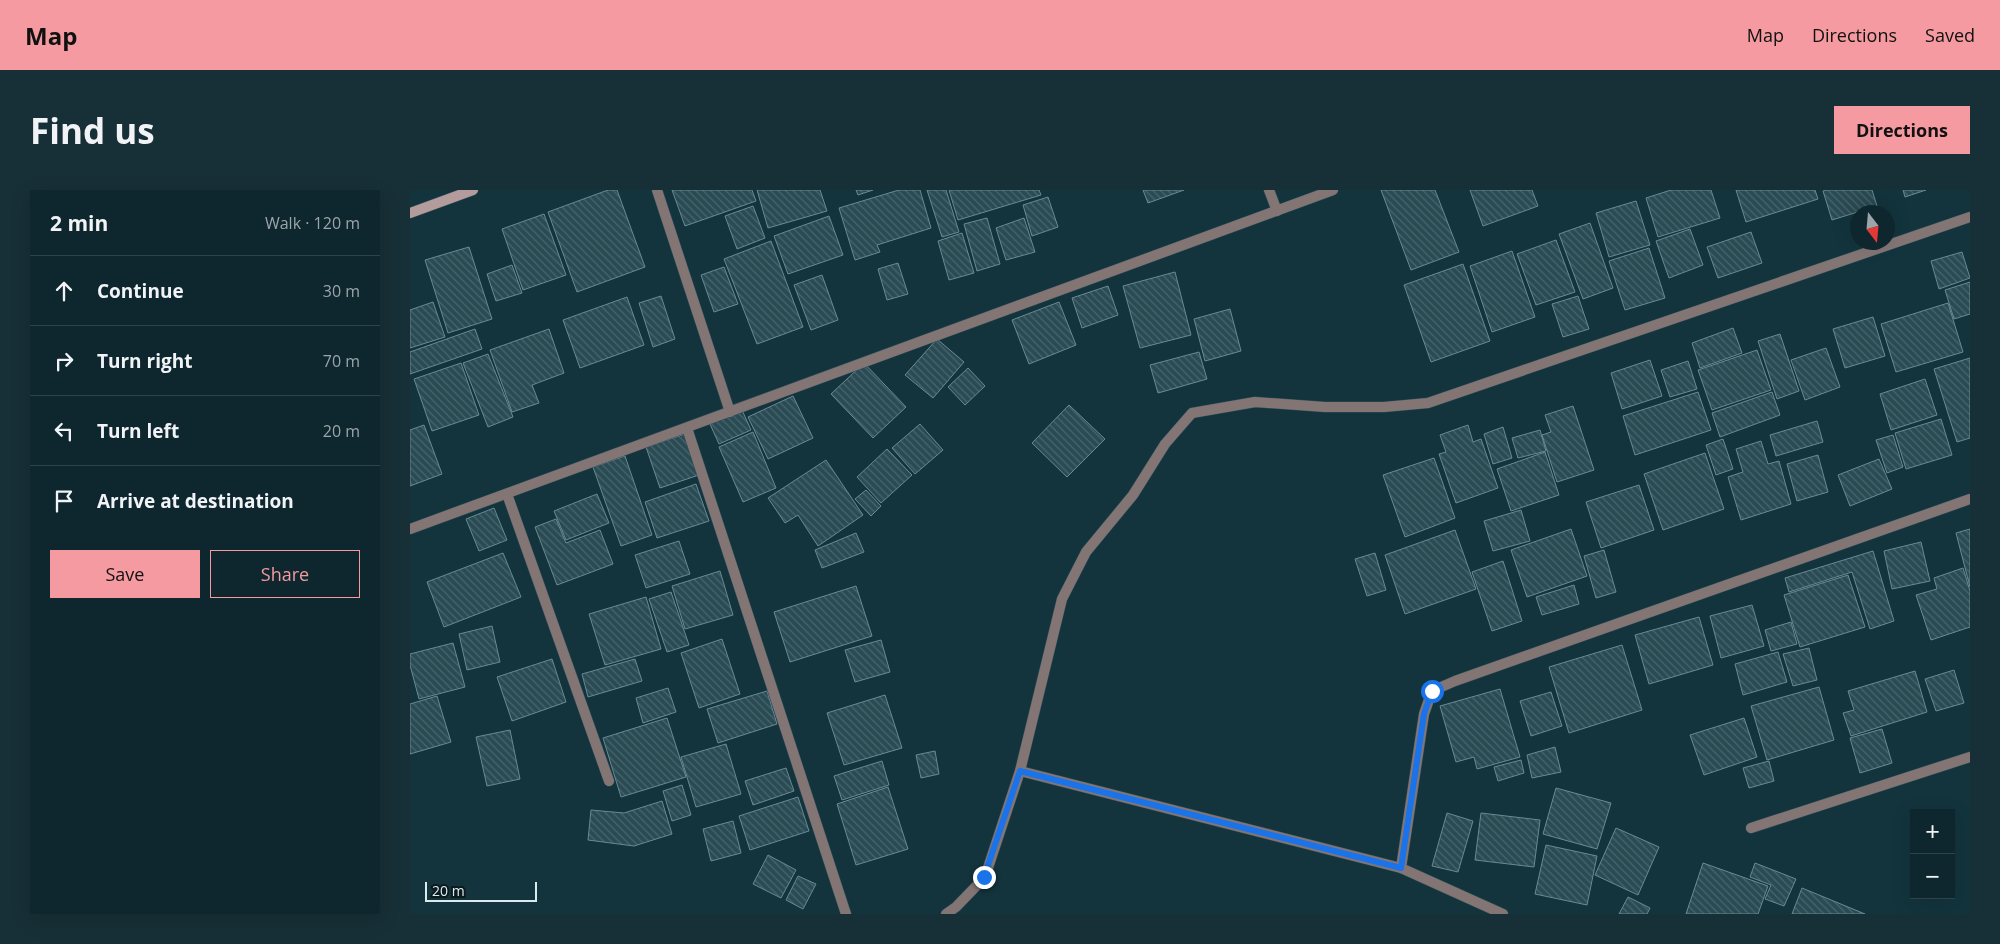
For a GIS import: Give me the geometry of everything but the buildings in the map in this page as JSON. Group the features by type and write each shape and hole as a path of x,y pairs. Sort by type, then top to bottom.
{"street":[{"path":"410,214 473,190"},
{"path":"657,190 730,412"},
{"path":"1269,190 1278,210"},
{"path":"410,530 1333,190"},
{"path":"946,914 956,907 984,877 1020,771 1062,599 1086,552 1133,495 1165,444 1192,413 1255,402 1335,407 1384,407 1428,403 1970,217"},
{"path":"687,428 846,914"},
{"path":"507,494 609,781"},
{"path":"1401,868 1424,714 1432,691 1473,674 1970,499"},
{"path":"1751,828 1970,757"},
{"path":"1020,771 1401,868 1503,914"}],"route":[{"path":"984,877 1020,771 1401,868 1424,714 1432,691"}]}
